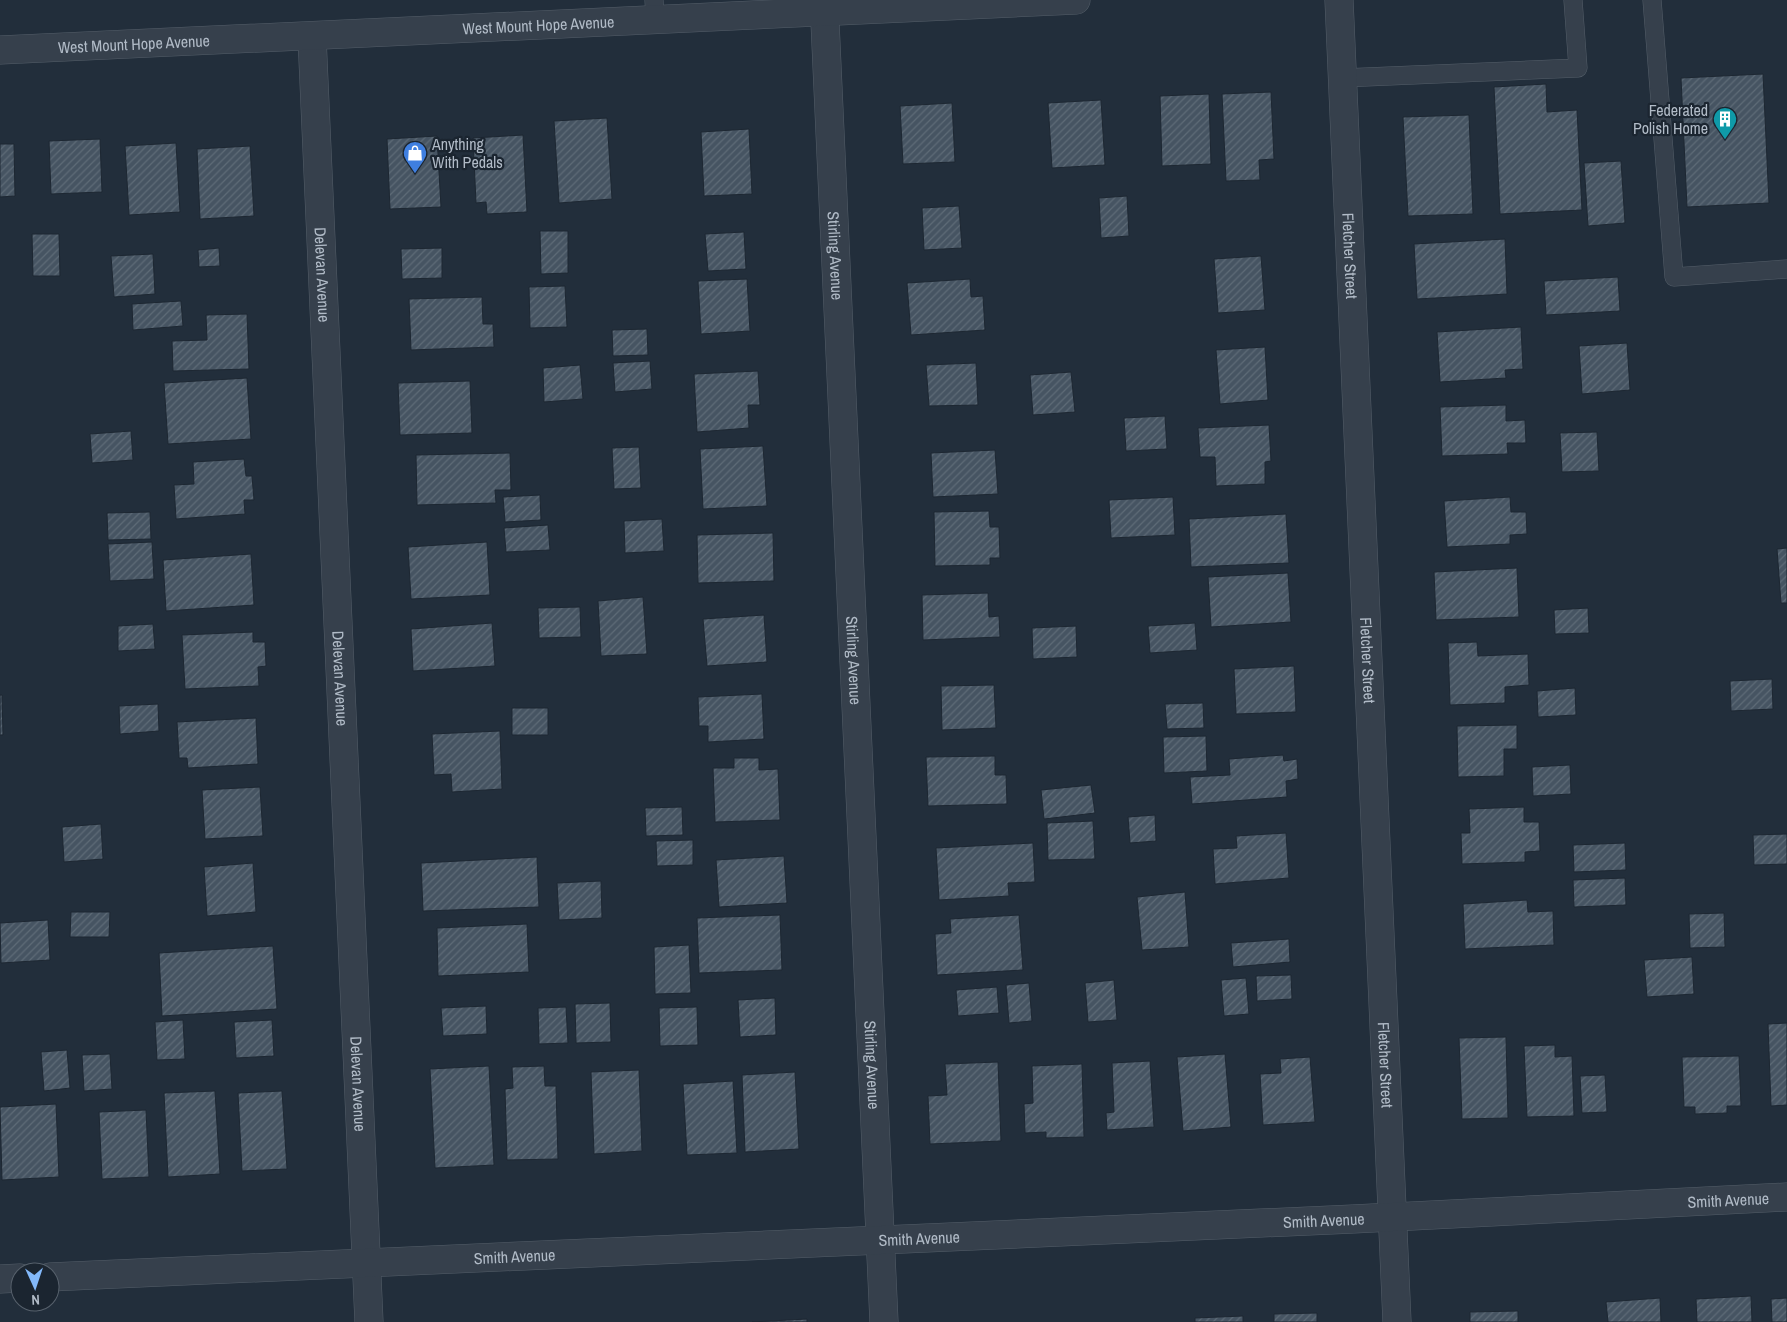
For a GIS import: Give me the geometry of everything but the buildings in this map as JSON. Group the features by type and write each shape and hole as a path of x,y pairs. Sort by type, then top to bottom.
{"street":[{"name":"West Mount Hope Avenue","path":"0,50 312,37 654,10 1076,0"},
{"name":"Fletcher Street","path":"1339,0 1397,1322"},
{"name":"Stirling Avenue","path":"824,5 884,1322"},
{"name":"Delevan Avenue","path":"312,37 369,1322"},
{"name":"Smith Avenue","path":"60,1277 881,1241 1787,1197"}],"lane":[{"path":"1342,78 1578,68 1573,0"},
{"path":"1652,0 1674,276 1787,269"}],"place":[{"name":"Federated Polish Home","path":"1725,140"},
{"name":"Anything With Pedals","path":"415,174"}]}
